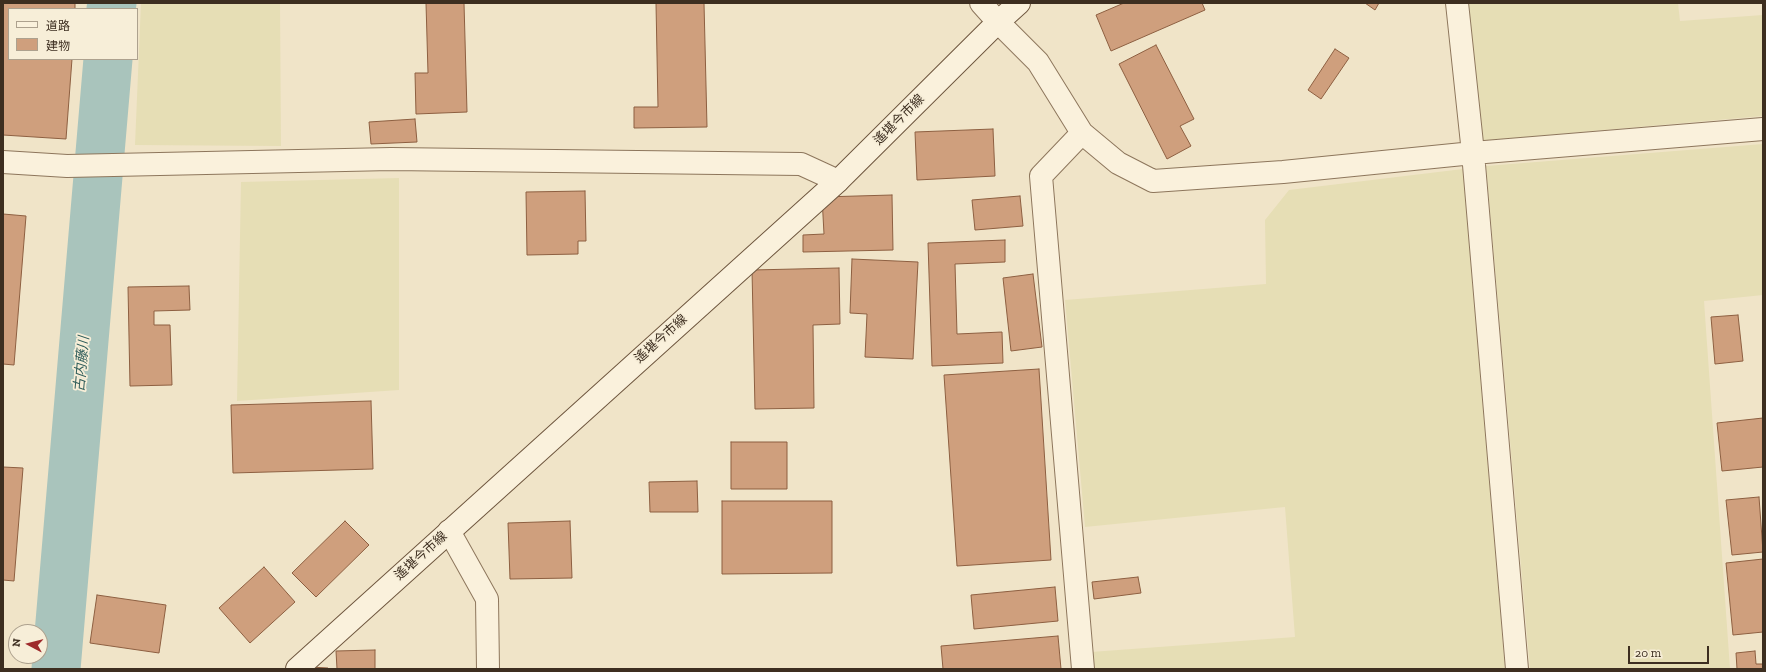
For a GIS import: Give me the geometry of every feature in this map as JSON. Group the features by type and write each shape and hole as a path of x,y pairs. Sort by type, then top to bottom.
{"street":[{"path":"981,3 1038,62 1082,133 1118,163 1153,181 1283,172 1473,153 1763,129"},
{"name":"遙堪今市線","path":"297,669 838,181 1019,3"},
{"path":"1458,3 1473,153 1517,669"},
{"path":"1082,133 1042,176 1083,669"},
{"path":"3,162 67,166 391,159 801,164 838,181"},
{"path":"449,531 487,599 488,669"}],"shaded area":[{"path":"141,3 280,3 281,146 135,145"},
{"path":"1467,3 1678,3 1680,21 1763,15 1763,116 1480,141"},
{"path":"1763,144 1763,295 1704,301 1730,669 1530,669 1486,166"},
{"path":"1463,169 1505,669 1092,669 1091,652 1295,637 1285,507 1085,527 1065,300 1266,284 1265,220 1289,190"},
{"path":"399,178 399,390 237,401 241,182"}],"building":[{"path":"3,3 75,3 75,8 8,8 8,60 72,60 66,139 3,135"},
{"path":"426,3 464,3 467,112 416,114 415,73 428,73"},
{"path":"656,3 704,3 707,127 634,128 634,107 658,107"},
{"path":"1124,3 1202,3 1205,10 1111,51 1096,15"},
{"path":"1365,3 1379,3 1375,10"},
{"path":"1156,45 1194,119 1180,126 1191,146 1167,159 1119,64"},
{"path":"1335,49 1349,58 1321,99 1308,90"},
{"path":"415,119 417,142 371,144 369,122"},
{"path":"993,129 995,176 917,180 915,132"},
{"path":"585,191 586,241 578,241 578,254 527,255 526,192"},
{"path":"892,195 893,250 803,252 803,235 824,234 822,197"},
{"path":"1020,196 1023,226 975,230 972,200"},
{"path":"3,214 26,216 14,365 3,364"},
{"path":"1005,240 1005,262 955,264 957,334 1002,332 1003,363 932,366 928,243"},
{"path":"852,259 918,262 913,359 865,357 867,314 850,313"},
{"path":"839,268 840,324 813,325 814,408 755,409 752,270"},
{"path":"1033,274 1042,347 1011,351 1003,278"},
{"path":"189,286 190,310 154,311 154,325 170,325 172,385 130,386 128,287"},
{"path":"1738,315 1743,361 1715,364 1711,317"},
{"path":"1039,369 1051,560 957,566 944,375"},
{"path":"371,401 373,469 233,473 231,405"},
{"path":"1763,418 1763,467 1722,471 1717,423"},
{"path":"731,442 787,442 787,489 731,489"},
{"path":"3,467 23,468 14,581 3,580"},
{"path":"697,481 698,512 650,512 649,482"},
{"path":"1759,497 1763,552 1732,555 1726,500"},
{"path":"722,501 832,501 832,573 722,574"},
{"path":"345,521 369,545 316,597 292,573"},
{"path":"570,521 572,578 510,579 508,523"},
{"path":"1763,559 1763,632 1733,635 1726,563"},
{"path":"264,567 295,602 250,643 219,608"},
{"path":"1138,577 1141,593 1094,599 1092,582"},
{"path":"1055,587 1058,621 974,629 971,595"},
{"path":"97,595 166,605 159,653 90,643"},
{"path":"1058,636 1061,669 943,669 941,646"},
{"path":"375,650 375,669 337,669 336,651"},
{"path":"1755,651 1756,664 1763,664 1763,669 1737,669 1736,653"},
{"path":"310,667 328,668 328,669 310,669"}],"waterway":[{"name":"古内藤川","path":"111,8 112,3"},
{"name":"古内藤川","path":"56,669 108,60"}]}
